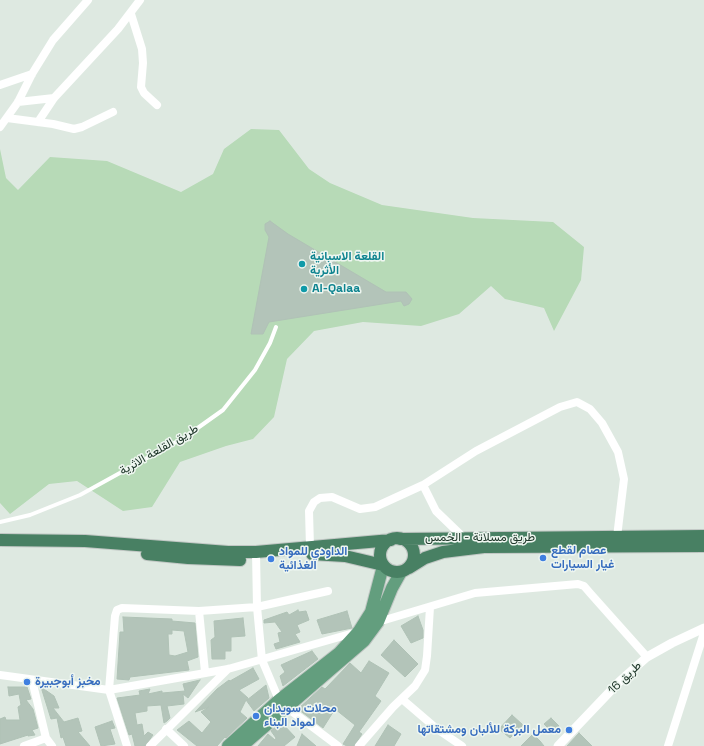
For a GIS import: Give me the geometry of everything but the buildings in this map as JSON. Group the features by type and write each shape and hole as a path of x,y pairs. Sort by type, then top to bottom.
{"highway":[{"name":"طريق مسلاتة - الخمس","path":"256,556 310,547 396,539 704,536"},
{"path":"0,547 86,549 188,558 318,553 345,556 383,565 391,572 405,570 414,559 410,544 396,539 383,546 380,555 383,565"},
{"path":"0,540 85,541 228,552 256,556"},
{"name":"طريق مسلاتة - الخمس","path":"405,570 426,558 444,552 484,547 704,546"}],"main road":[{"path":"242,746 283,704 339,653 359,631 371,612 383,565"},
{"path":"228,746 364,641 378,622 392,588 405,570"}],"street":[{"path":"0,127 18,102 52,40 88,0"},
{"path":"38,122 54,98 131,14 140,0"},
{"path":"131,14 142,49 143,63 141,87 144,93 157,105"},
{"path":"0,85 32,74"},
{"path":"18,102 54,98"},
{"path":"7,118 74,129 82,127 113,112"},
{"path":"310,547 309,511 314,502 320,498 332,496 365,510 423,485 476,451 560,407 577,402 590,409 602,423 618,452 624,479 617,537"},
{"path":"423,485 436,511 464,538"},
{"path":"256,556 257,608 262,660 283,704 338,746"},
{"path":"378,622 476,593 578,584 584,586 647,657"},
{"path":"127,746 109,690 115,616 117,610 122,608 199,611 257,608 328,592"},
{"path":"359,746 415,686 425,670 428,656 430,607"},
{"path":"199,611 205,672"},
{"name":"طريق 16","path":"558,746 620,681 647,657 672,642 704,628"},
{"path":"0,675 109,690 228,669 359,631"},
{"path":"668,746 704,633"},
{"path":"150,746 228,669"},
{"path":"32,680 46,738 52,746"},
{"path":"402,699 437,729 462,746"},
{"path":"166,729 184,746"},
{"path":"24,746 46,738"}],"lane":[{"name":"طريق القلعة الاثرية","path":"0,522 30,516 80,495 185,437 223,410 255,370 270,343 276,327"}],"green space":[{"path":"251,129 279,130 309,169 330,183 382,205 473,218 553,222 584,247 581,280 554,331 544,308 505,299 491,286 459,314 421,326 363,322 314,331 287,359 274,417 253,439 226,446 180,462 152,507 123,511 77,481 49,484 10,514 0,503 0,149 6,178 18,190 50,157 107,161 181,192 213,174 224,149"}],"place":[{"name":"القلعة الاسبانية الأثرية","path":"302,264"},
{"name":"Al-Qalaa","path":"304,289"},
{"name":"عصام لقطع غيار السيارات","path":"543,558"},
{"name":"الداودي للمواد الغذائية","path":"271,559"},
{"name":"مخبز أبوجبيرة","path":"27,682"},
{"name":"محلات سويدان لمواد البناء","path":"256,716"},
{"name":"معمل البركة للألبان ومشتقاتها","path":"569,730"}]}
